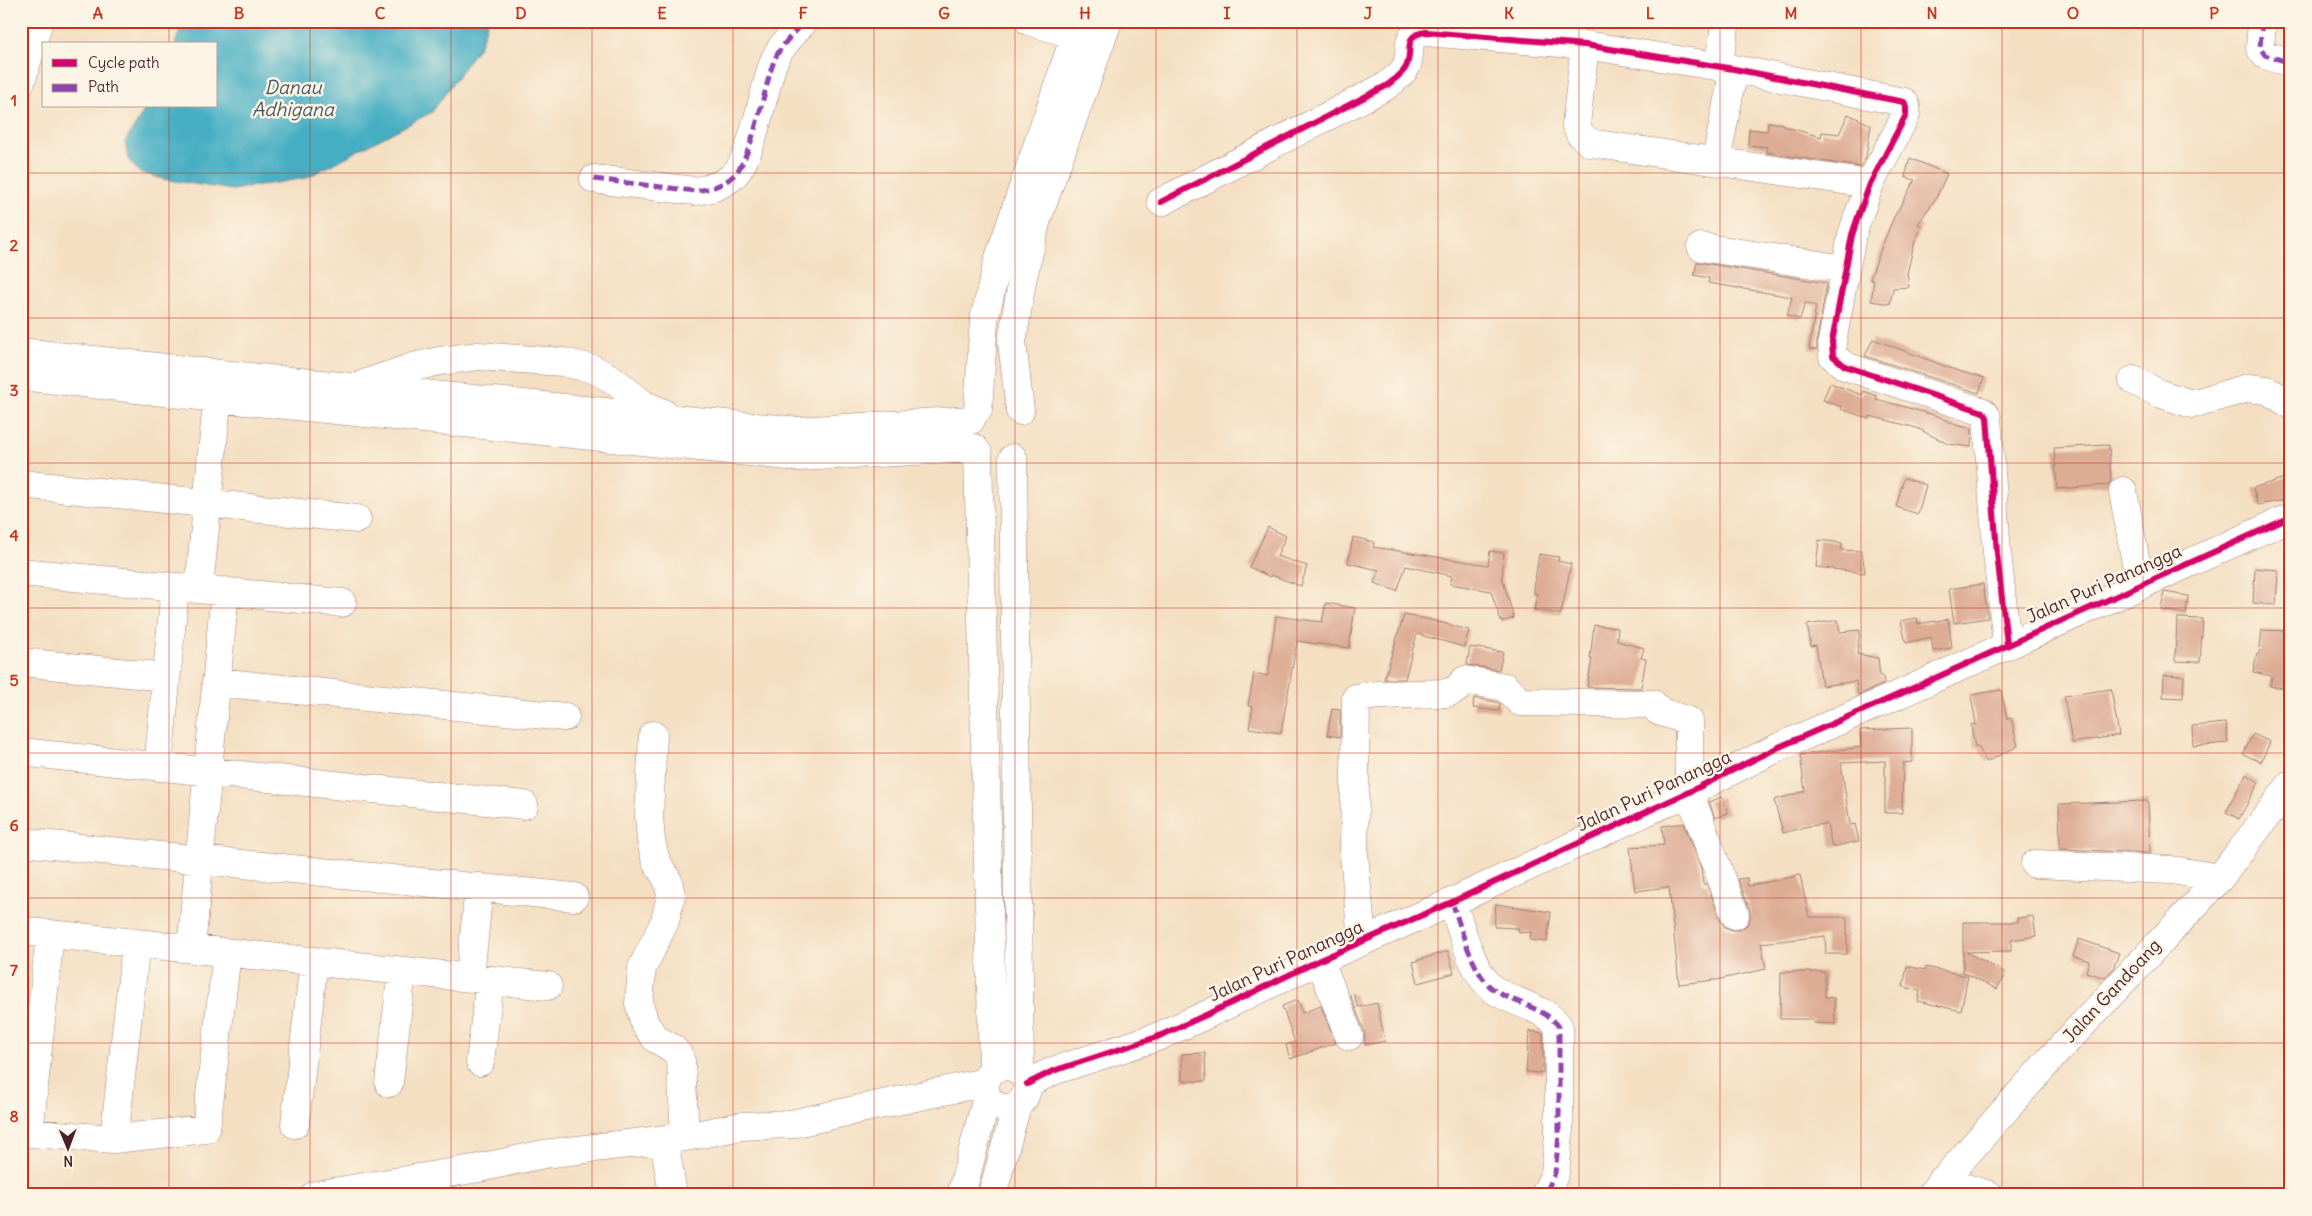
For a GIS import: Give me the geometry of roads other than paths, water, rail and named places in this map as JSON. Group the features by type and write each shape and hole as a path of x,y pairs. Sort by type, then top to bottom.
{"street":[{"path":"21,82 39,21"},
{"path":"594,179 695,191 720,185 734,175 744,159 775,59 804,21"},
{"path":"961,1195 988,1083 976,451 968,431 974,415 984,320 998,260 1077,28 1028,21"},
{"path":"1716,161 1726,68 1726,21"},
{"path":"2262,21 2260,48 2265,55 2291,63"},
{"path":"1020,411 1012,342 1022,281 1037,219 1104,22"},
{"path":"1161,202 1386,86 1406,68 1413,35 1428,26 1585,45 1726,68 1904,102 1906,105 1906,115 1870,184 1852,235 1832,342 1833,356 1837,362 1845,366 1983,412 1987,417 1997,553 2008,644"},
{"path":"1585,45 1576,125 1584,140 1598,145 1870,184"},
{"path":"1701,247 1845,269"},
{"path":"21,352 218,386 679,433 798,431 974,415 988,404 1000,402 1012,405 1020,411 1026,419 1028,439 1022,450 1013,458 1001,462 988,460 976,451 798,457 679,433 355,387 218,386 21,376"},
{"path":"355,387 413,367 478,356 563,362 593,370 612,379 679,433"},
{"path":"2133,380 2158,393 2192,404 2248,388 2267,390 2291,405"},
{"path":"191,949 216,682 200,589 218,386"},
{"path":"992,1195 1021,1087 1013,458"},
{"path":"21,484 357,519"},
{"path":"2123,491 2140,585"},
{"name":"Jalan Puri Panangga","path":"1021,1087 1053,1071 1157,1037 1320,960 1452,902 1689,792 1779,747 2291,517"},
{"path":"21,572 342,603"},
{"path":"158,767 166,677 200,589"},
{"path":"21,662 166,677"},
{"path":"1362,941 1354,854 1356,698 1380,695 1447,693 1457,689 1465,680 1505,686 1520,702 1654,704 1658,711 1690,722 1689,792 1734,915"},
{"path":"216,682 565,717"},
{"path":"653,735 649,816 651,841 656,861 668,881 671,895 665,922 642,968 639,1003 645,1024 656,1039 672,1048 678,1054 681,1061 673,1195"},
{"path":"21,752 524,805"},
{"name":"Jalan Gandoang","path":"1936,1187 2052,1057 2220,878 2291,784"},
{"path":"21,842 574,897"},
{"path":"2035,864 2172,870 2220,878"},
{"path":"479,888 480,1062"},
{"path":"1452,902 1479,973 1492,988 1512,1001 1554,1020 1559,1028 1559,1135 1555,1173 1544,1195"},
{"path":"21,931 548,986"},
{"path":"50,934 29,1133 114,1139 206,1129 227,953"},
{"path":"114,1139 136,943"},
{"path":"1320,960 1349,1036"},
{"path":"295,1124 314,961"},
{"path":"389,1083 402,971"},
{"path":"315,1195 479,1168 544,1154 675,1138 742,1126 791,1124 988,1083 1007,1066 1021,1087"},
{"path":"988,1083 997,1106 1011,1108 1021,1087"},
{"path":"1936,1187 1989,1195"}],"water":[{"name":"Danau Adhigana","path":"183,21 488,21 480,45 432,112 306,178 232,190 163,179 139,172 128,159 125,142 146,108 218,108 218,42 176,42"}]}
